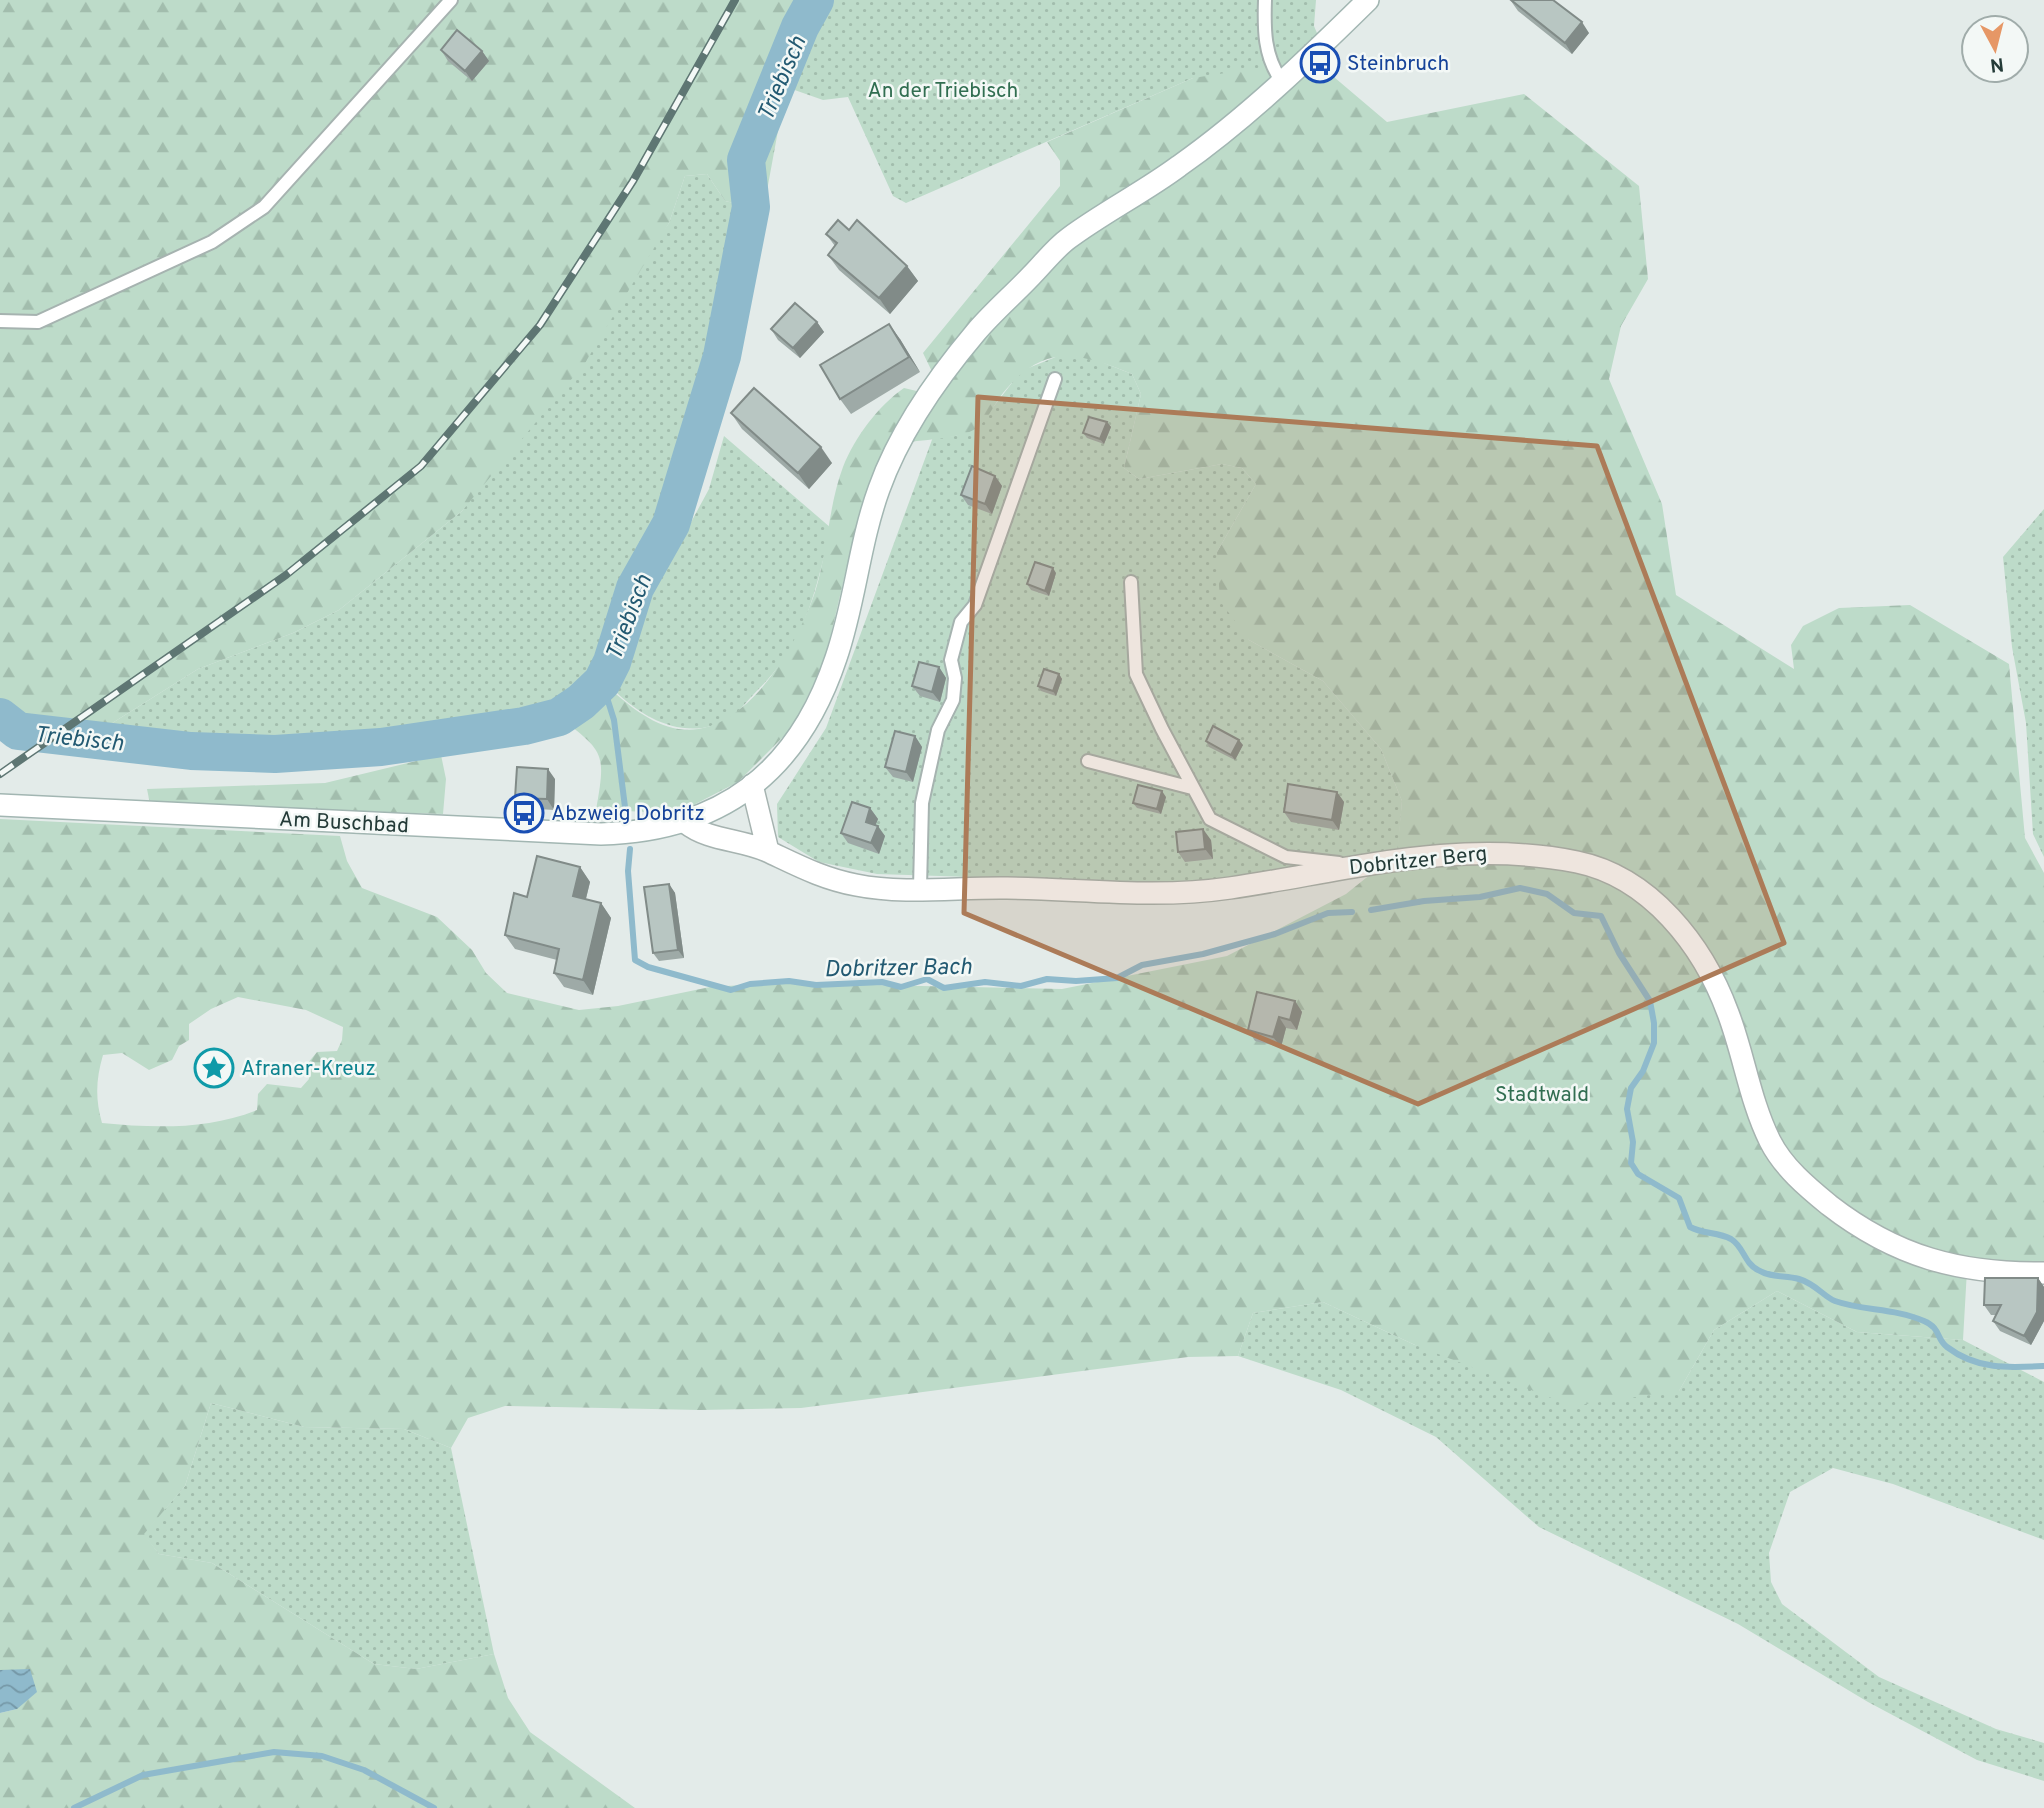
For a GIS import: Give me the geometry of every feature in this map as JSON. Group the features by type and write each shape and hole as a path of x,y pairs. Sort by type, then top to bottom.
{"main road":[{"name":"Am Buschbad","path":"0,805 601,834 664,829 686,823 718,808 752,785 779,762 799,737 821,698 837,656 878,489 898,444 976,333 1066,240 1179,166 1281,80 1368,0"},
{"path":"752,785 768,851"},
{"name":"Dobritzer Berg","path":"686,823 701,834 742,841 799,868 831,879 886,889 1049,889 1157,895 1229,888 1356,865 1463,852 1503,852 1580,863 1613,872 1630,881 1679,929 1709,971 1729,1016 1771,1143 1805,1186 1881,1241 1924,1258 1984,1272 2044,1273"}],"lane":[{"path":"0,321 38,322 212,242 264,207 450,0"},
{"path":"1265,0 1267,51 1271,66 1281,80"},
{"path":"920,888 922,803 938,730 953,700 955,678 951,660 961,622 975,605 1055,379"},
{"path":"1131,582 1136,674 1210,819 1286,857 1356,865"},
{"path":"1088,761 1192,788"}],"highlighted area":[{"path":"978,397 1597,446 1784,943 1418,1104 964,913"}],"green space":[{"path":"0,0 820,0 786,87 766,196 751,207 725,201 707,174 685,176 669,223 585,363 462,511 339,610 293,633 198,669 87,739 18,731 0,717"},
{"name":"An der Triebisch","path":"820,0 1316,0 1314,26 1322,45 1281,80 1193,78 906,203 893,196 848,97 823,100 786,87"},
{"name":"Stadtwald","path":"1308,55 1387,122 1524,94 1639,186 1648,279 1621,326 1609,379 1662,504 1676,595 1794,669 1791,645 1803,626 1839,608 1910,605 2009,664 2025,838 2044,873 2044,1263 1967,1270 1963,1340 1857,1332 1777,1291 1714,1330 1679,1391 1572,1406 1415,1345 1323,1302 1253,1313 1238,1356 1188,1357 801,1408 700,1410 505,1406 468,1418 451,1448 404,1429 304,1427 211,1403 185,1486 144,1534 159,1554 212,1563 374,1664 416,1669 494,1654 508,1698 530,1732 635,1808 0,1808 0,1713 17,1709 0,1670 0,819 340,836 347,861 362,888 437,917 472,950 486,973 507,993 579,1010 618,1006 710,987 776,983 1062,989 1227,956 1346,894 1397,853 1402,801 1381,749 1323,681 1249,640 1220,601 1217,552 1256,484 1242,468 1222,464 1139,479 1124,468 1141,394 1132,374 1078,357 1047,359 1033,366 1003,393 981,425 969,432 898,444 938,384 923,353 1060,186 1060,161 1047,142 1193,78 1271,66 1282,80","holes":["238,997 306,1010 343,1027 342,1040 337,1051 317,1052 307,1064 309,1079 301,1088 267,1084 258,1094 257,1110 219,1121 180,1126 102,1123 97,1089 103,1055 122,1053 149,1070 172,1060 179,1046 189,1040 189,1024 211,1009"]},
{"path":"707,174 725,201 751,207 722,356 671,524 635,588 612,662 602,682 581,702 559,717 524,726 381,747 275,754 191,751 87,739 198,669 293,633 339,610 462,511 669,223 685,176"},
{"path":"1063,354 1094,359 1132,374 1141,394 1124,468 1139,479 1222,464 1242,468 1256,484 1217,552 1249,640 1323,681 1381,749 1402,801 1398,849 1229,878 1162,883 877,874 819,862 778,837 777,804 826,728 933,437 955,436 978,427 1021,371"},
{"path":"904,388 925,393 889,445 856,527 825,660 793,727 738,782 678,813 596,810 601,776 598,755 586,738 559,717 602,682 644,715 673,728 698,729 722,721 744,706 780,663 807,614 819,576 838,482 848,456 876,413"},
{"path":"724,436 831,528 809,609 784,659 766,682 731,717 716,725 685,728 655,720 616,692 626,672 629,650 650,598 709,489"},
{"path":"2044,509 2044,857 2033,834 2026,723 2012,647 2003,557"},
{"path":"441,755 446,779 443,814 150,804 147,789 325,783"},
{"path":"1777,1291 1857,1332 1963,1340 2044,1382 2044,1540 1893,1484 1833,1468 1790,1492 1769,1553 1771,1582 1782,1604 1879,1677 1996,1729 2044,1743 2044,1781 1977,1760 1868,1702 1738,1624 1539,1527 1436,1437 1341,1390 1238,1356 1253,1313 1323,1302 1415,1345 1679,1391 1714,1330"},
{"path":"211,1403 304,1427 404,1429 451,1448 494,1654 416,1669 374,1664 212,1563 159,1554 143,1534 185,1486"}],"water":[{"path":"30,1669 37,1692 17,1709 0,1713 0,1670"}],"building":[{"path":"1511,0 1553,0 1582,22 1565,43"},
{"path":"457,30 482,51 465,71 441,50"},
{"path":"838,220 849,230 857,220 907,266 879,298 828,255 837,243 826,234"},
{"path":"795,303 817,322 793,348 771,329"},
{"path":"889,324 909,357 840,399 820,365"},
{"path":"754,388 821,447 798,473 731,413"},
{"path":"1089,417 1107,422 1100,439 1083,433"},
{"path":"972,466 995,476 985,504 961,495"},
{"path":"1035,562 1053,568 1045,591 1027,584"},
{"path":"919,662 939,667 932,692 912,686"},
{"path":"1044,669 1059,674 1053,691 1038,686"},
{"path":"1213,726 1239,740 1231,755 1206,741"},
{"path":"895,731 915,736 906,772 885,767"},
{"path":"517,767 548,769 547,799 515,798"},
{"path":"1288,784 1337,792 1332,820 1284,812"},
{"path":"1138,785 1162,791 1157,809 1133,803"},
{"path":"852,802 870,808 866,822 878,826 871,843 841,833"},
{"path":"1203,829 1205,849 1178,852 1176,832"},
{"path":"537,856 580,867 573,896 601,903 583,980 554,973 559,949 505,935 514,893 527,897"},
{"path":"669,884 678,950 653,953 644,887"},
{"path":"1257,992 1295,1001 1290,1020 1279,1017 1273,1037 1248,1030"},
{"path":"1985,1278 2038,1278 2037,1312 2024,1336 1993,1321 2001,1305 1984,1305"}],"waterway":[{"name":"Triebisch","path":"0,717 18,731 191,751 275,754 381,747 524,726 559,717 581,702 602,682 612,662 635,588 671,524 722,356 751,207 746,160 800,27 815,0"},
{"name":"Dobritzer Bach","path":"602,682 614,720 625,807"},
{"path":"0,734 18,731"},
{"name":"Dobritzer Bach","path":"630,849 628,871 635,960 648,967 731,990 750,984 789,981 816,985 882,982 901,987 927,979 944,988 985,982 1021,986 1047,979 1076,981 1117,978 1142,965 1203,954 1275,934 1328,913 1352,912"},
{"name":"Dobritzer Bach","path":"1371,910 1424,901 1480,897 1520,888 1547,894 1574,913 1601,916 1619,953 1650,1001 1654,1023 1654,1043 1643,1071 1631,1088 1627,1109 1633,1142 1631,1163 1638,1174 1679,1198 1690,1227 1731,1239 1753,1267 1763,1273 1805,1281 1835,1301 1924,1321 1936,1330 1947,1347 1970,1360 2006,1367 2044,1366"},
{"path":"74,1808 143,1775 274,1752 322,1756 364,1770 434,1808"}],"railway":[{"path":"0,774 286,575 421,466 540,325 633,181 735,0"}],"place":[{"name":"Steinbruch","path":"1320,63"},
{"name":"Abzweig Dobritz","path":"524,813"},
{"name":"Afraner-Kreuz","path":"214,1068"}]}
